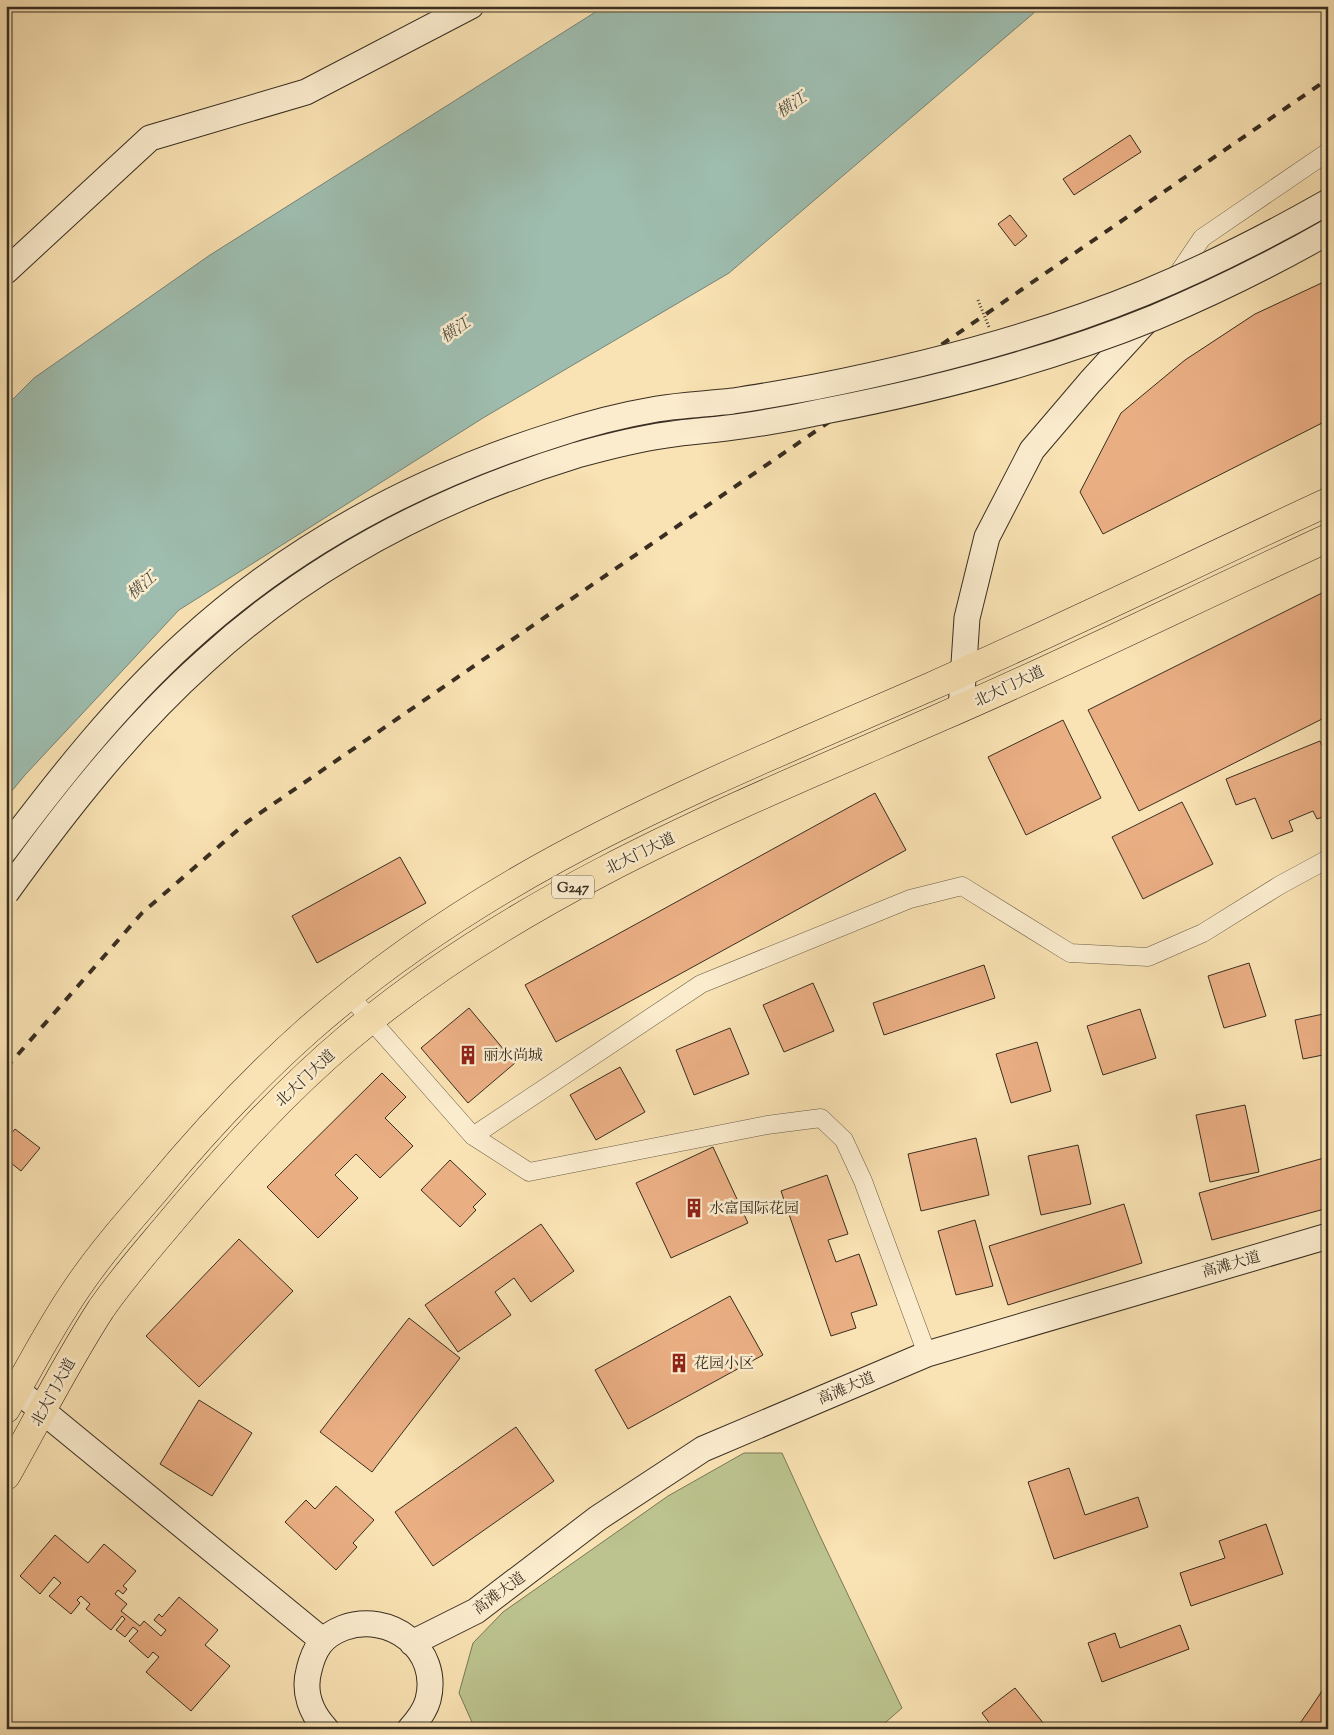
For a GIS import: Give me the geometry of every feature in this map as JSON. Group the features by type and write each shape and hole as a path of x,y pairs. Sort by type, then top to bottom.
{"highway":[{"name":"G247","path":"12,1400 72,1294 98,1259 200,1137 252,1083 307,1031 396,960 457,918 561,856 694,790 963,672 1328,502"},
{"name":"北大门大道","path":"6,1476 103,1306 180,1210 230,1153 275,1106 329,1055 422,981 475,945 576,885 733,808 961,708 1328,538"}],"main road":[{"path":"6,270 150,138 306,92 471,6"},
{"path":"961,708 967,618 987,537 1032,450 1090,382 1146,321 1328,202"},
{"path":"6,848 51,790 108,722 186,642 243,594 283,565 353,521 401,495 448,474 517,448 608,420 659,409 737,400 818,386 912,365 1050,326 1124,301 1186,275 1266,236 1328,202"},
{"path":"6,893 112,757 204,662 259,615 298,587 366,544 413,519 526,472 614,445 663,435 770,422 846,407 968,378 1066,349 1134,326 1197,299 1238,280 1328,232"},
{"name":"高滩大道","path":"412,1643 476,1611 598,1518 703,1449 927,1354 1328,1236"},
{"path":"12,1400 42,1411 322,1640"},
{"path":"318,1726 308,1700 306,1679 312,1659 322,1640 338,1630 354,1624 372,1623 390,1627 405,1635 418,1648 426,1664 430,1682 423,1725"}],"street":[{"path":"1146,321 1202,238 1328,152"},
{"path":"473,1136 701,984 910,899 962,886 1070,953 1148,958 1203,933 1280,885 1328,859"},
{"path":"349,996 473,1136 528,1172 767,1125 821,1118 844,1140 863,1181 927,1354"}],"green space":[{"path":"744,1453 782,1453 902,1708 878,1729 475,1729 459,1693 473,1643 503,1612 668,1496"}],"water":[{"name":"横江","path":"605,6 1042,6 729,273 483,418 179,610 25,775 6,798 6,406 34,378 210,255"}],"building":[{"path":"1130,135 1141,152 1074,195 1063,179"},
{"path":"1010,215 1027,236 1015,246 998,224"},
{"path":"1328,280 1328,420 1103,534 1080,492 1121,413 1185,360 1255,314"},
{"path":"1324,592 1328,599 1328,716 1139,811 1088,710"},
{"path":"1063,720 1101,798 1026,835 988,757"},
{"path":"1320,741 1328,759 1328,815 1317,819 1313,811 1289,821 1293,831 1272,839 1255,798 1236,805 1226,779"},
{"path":"875,793 906,850 556,1042 525,985"},
{"path":"1182,802 1213,864 1143,899 1112,837"},
{"path":"400,857 426,903 317,963 292,916"},
{"path":"1249,963 1266,1016 1224,1028 1208,976"},
{"path":"984,965 995,998 884,1035 873,1003"},
{"path":"813,983 834,1031 784,1052 763,1005"},
{"name":"丽水尚城","path":"469,1008 515,1063 468,1103 421,1048"},
{"path":"1140,1009 1156,1058 1103,1075 1087,1026"},
{"path":"1328,1013 1328,1054 1303,1059 1295,1020"},
{"path":"730,1028 749,1074 694,1095 676,1050"},
{"path":"1037,1042 1051,1091 1011,1103 996,1054"},
{"path":"620,1067 645,1112 596,1140 570,1095"},
{"path":"382,1073 406,1097 385,1118 413,1146 380,1178 356,1154 335,1175 358,1198 318,1238 267,1187"},
{"path":"1245,1105 1259,1172 1210,1182 1196,1115"},
{"path":"15,1129 40,1148 21,1171 6,1159 6,1140"},
{"path":"976,1138 989,1195 921,1211 908,1154"},
{"path":"1078,1145 1091,1204 1041,1215 1028,1156"},
{"name":"水富国际花园","path":"713,1147 748,1223 671,1258 636,1183"},
{"path":"1324,1158 1328,1170 1328,1208 1212,1240 1199,1193"},
{"path":"450,1160 486,1194 473,1207 476,1210 460,1227 421,1190"},
{"path":"827,1175 848,1234 828,1240 836,1262 859,1254 877,1305 851,1313 856,1328 831,1336 781,1191"},
{"path":"1124,1204 1142,1263 1008,1305 989,1246"},
{"path":"975,1220 993,1286 956,1295 938,1231"},
{"path":"541,1224 574,1271 531,1302 514,1278 495,1292 511,1315 458,1352 425,1305"},
{"path":"239,1239 293,1291 199,1387 146,1336"},
{"name":"花园小区","path":"730,1296 763,1355 628,1429 595,1370"},
{"path":"409,1318 460,1358 372,1472 320,1432"},
{"path":"199,1400 252,1433 212,1496 160,1464"},
{"path":"516,1427 554,1481 433,1566 395,1512"},
{"path":"1069,1468 1085,1515 1138,1497 1148,1527 1054,1559 1028,1482"},
{"path":"336,1486 374,1520 353,1543 357,1547 336,1570 285,1522 306,1500 315,1509"},
{"path":"1266,1524 1283,1574 1191,1606 1180,1573 1225,1558 1219,1541"},
{"path":"55,1535 88,1563 104,1544 136,1571 123,1586 127,1589 123,1594 118,1590 115,1594 127,1604 121,1611 140,1626 144,1621 161,1636 166,1630 154,1620 159,1614 162,1617 179,1597 218,1630 205,1645 230,1666 191,1711 146,1672 159,1657 153,1652 148,1658 129,1641 138,1631 133,1627 125,1637 116,1630 125,1619 122,1616 111,1630 86,1609 90,1604 81,1596 77,1600 80,1603 71,1614 49,1596 61,1583 54,1577 40,1594 20,1576"},
{"path":"1180,1625 1189,1649 1102,1682 1088,1643 1115,1633 1120,1648"},
{"path":"1328,1682 1328,1729 1296,1729 1310,1709"},
{"path":"1015,1688 1048,1729 994,1729 982,1713"}],"railway":[{"path":"6,1068 142,913 247,822 1328,79"}],"place":[{"name":"丽水尚城","path":"468,1055"},
{"name":"水富国际花园","path":"694,1208"},
{"name":"花园小区","path":"679,1363"}]}
